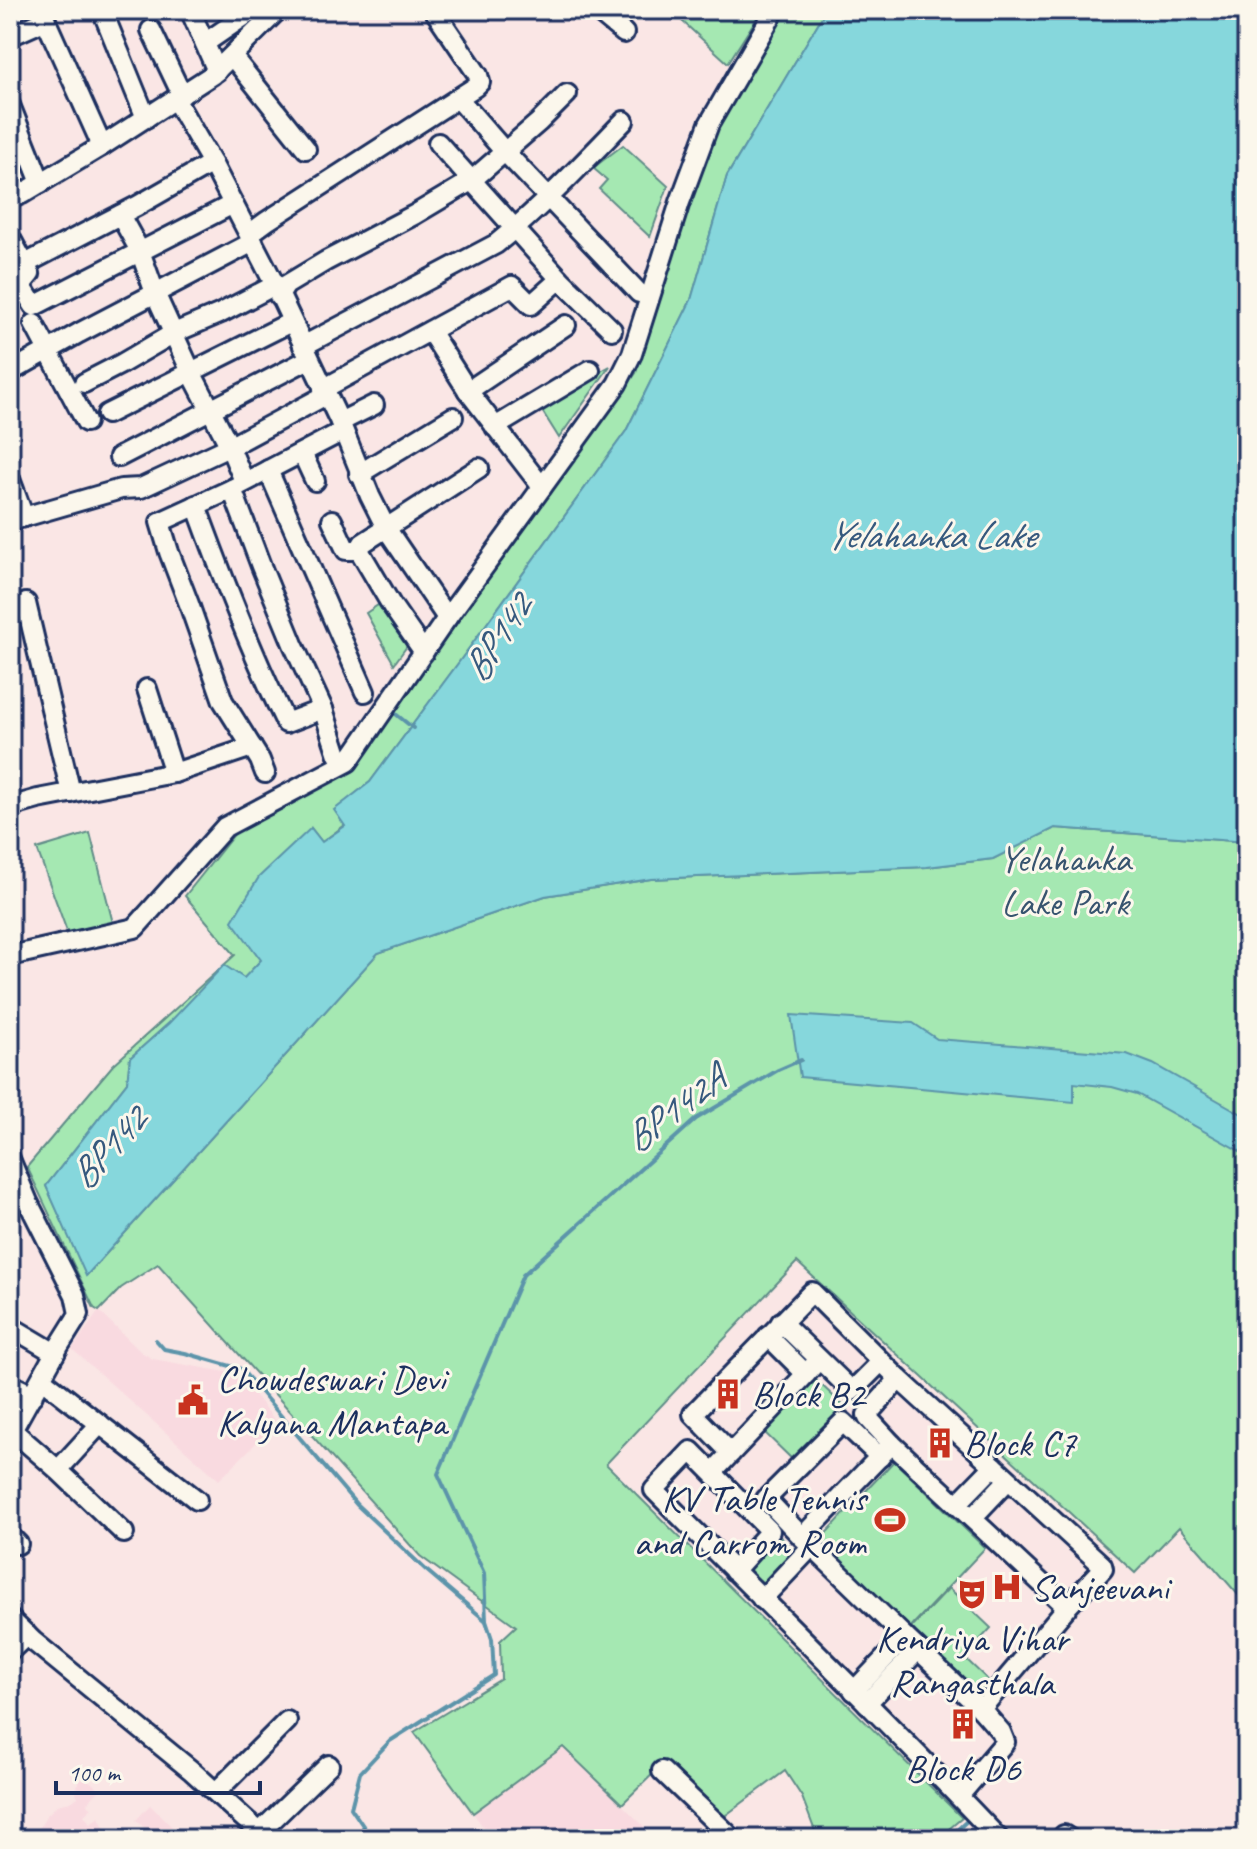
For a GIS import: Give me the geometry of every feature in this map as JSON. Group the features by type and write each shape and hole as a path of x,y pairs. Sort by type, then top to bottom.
{"street":[{"path":"102,10 146,118"},
{"path":"190,10 217,71"},
{"path":"10,372 252,240 256,229 267,221 475,87 480,82 478,75 434,10"},
{"path":"596,10 624,33"},
{"path":"10,956 135,928 225,827 348,762 447,618 617,384 632,354 680,202 709,124 775,10"},
{"path":"205,43 265,13"},
{"path":"10,199 102,146 217,71 265,13"},
{"path":"10,36 44,15 102,146"},
{"path":"151,30 178,97 277,290 386,528 447,618"},
{"path":"232,56 306,149"},
{"path":"84,383 174,333 277,290 471,181 567,94"},
{"path":"458,98 639,293"},
{"path":"10,105 41,183"},
{"path":"119,457 210,409 496,244 624,121"},
{"path":"438,143 560,279 612,330"},
{"path":"25,264 212,163"},
{"path":"10,237 30,274 15,288 34,306 233,204"},
{"path":"120,215 140,251 155,293 191,372 229,445 238,485 293,644 323,709 338,755"},
{"path":"10,479 17,519 121,489 141,488 233,445 512,286 531,305 560,279"},
{"path":"107,414 291,322"},
{"path":"34,324 86,422"},
{"path":"468,391 566,325"},
{"path":"430,331 468,391 542,487"},
{"path":"495,427 590,370"},
{"path":"265,773 223,701 160,522 302,453 374,405"},
{"path":"359,474 453,417"},
{"path":"302,453 315,481"},
{"path":"359,550 363,543 479,468"},
{"path":"268,470 365,692"},
{"path":"196,505 236,611 286,723 323,709"},
{"path":"332,520 346,550 359,550"},
{"path":"359,550 424,652"},
{"path":"26,603 71,793"},
{"path":"147,689 174,773"},
{"path":"10,807 174,773 252,747"},
{"path":"10,1159 75,1295 79,1314 11,1432 58,1470 124,1533"},
{"path":"731,1453 693,1414 812,1292 881,1362 1103,1567 981,1709"},
{"path":"13,1328 55,1353"},
{"path":"774,1329 812,1367 852,1391 881,1362"},
{"path":"713,1472 812,1367"},
{"path":"886,1451 867,1415 899,1379"},
{"path":"10,1384 37,1387 100,1424 197,1500"},
{"path":"961,1794 1005,1742 1001,1732 767,1502 767,1498 843,1422 957,1504 1067,1607"},
{"path":"58,1470 100,1424"},
{"path":"734,1571 770,1531 691,1451 654,1490 734,1571 861,1697 1011,1839"},
{"path":"762,1599 886,1451"},
{"path":"957,1504 994,1466"},
{"path":"972,1518 1008,1480"},
{"path":"10,1619 216,1792 263,1836 329,1765"},
{"path":"10,1651 27,1635"},
{"path":"861,1697 912,1643"},
{"path":"216,1792 287,1721"},
{"path":"662,1771 733,1839"},
{"path":"961,1794 999,1839"}],"shaded area":[{"name":"Chowdeswari Devi Kalyana Mantapa","path":"99,1311 141,1352 153,1359 237,1374 279,1425 263,1436 219,1480 72,1349"},
{"path":"563,1747 657,1839 492,1839 473,1813"},
{"path":"87,1779 100,1790 87,1803 92,1808 84,1815 90,1823 99,1817 105,1829 102,1834 89,1839 39,1839 37,1833 46,1816 57,1805 78,1797 75,1790 80,1780"},
{"path":"150,1805 184,1839 156,1839 136,1820"}],"green space":[{"path":"670,10 756,10 760,13 728,63"},
{"name":"Yelahanka Lake Park","path":"786,10 826,10 727,176 691,300 626,431 370,782 335,810 345,825 322,842 311,828 261,960 244,978 169,1023 130,1058 127,1082 46,1186 87,1275 378,953 545,896 651,879 927,867 993,859 1055,828 1247,842 1247,1605 1179,1527 1135,1573 797,1262 606,1464 962,1818 937,1839 818,1839 802,1797 785,1771 718,1821 661,1766 622,1804 563,1747 473,1813 414,1732 501,1679 500,1641 516,1626 420,1556 158,1264 121,1288 99,1311 94,1308 27,1167 113,1065 235,955 185,896 236,832 355,765 636,373 707,148"},
{"path":"623,145 668,186 650,237 599,189 607,180 593,168"},
{"path":"610,366 559,438 539,406"},
{"path":"384,601 410,642 394,664 366,613"},
{"path":"90,833 113,923 69,937 37,849"},
{"path":"814,1378 847,1409 795,1462 763,1431"},
{"path":"894,1461 985,1548 905,1633 814,1546"},
{"path":"777,1534 796,1551 761,1589 743,1572"},
{"path":"949,1588 991,1628 964,1657 991,1683 978,1696 909,1630"}],"water":[{"name":"Yelahanka Lake","path":"826,10 1247,10 1247,842 1055,828 993,859 927,867 651,879 545,896 378,953 86,1276 46,1186 127,1082 130,1058 169,1023 224,965 244,978 261,960 232,921 259,877 311,828 322,842 345,826 334,810 370,782 626,431 691,300 727,176"},
{"path":"791,1015 913,1023 937,1039 1127,1054 1153,1064 1247,1117 1247,1155 1137,1094 1112,1087 1074,1083 1074,1102 800,1077"}],"waterway":[{"path":"392,711 413,728"},
{"name":"BP142A","path":"486,1621 484,1573 438,1474 523,1275 696,1119 778,1070 801,1060"},
{"name":"BP142","path":"156,1340 164,1349 241,1369 357,1505 486,1621 492,1639 494,1675 390,1741 360,1773 351,1808 372,1839"},
{"path":"947,1839 968,1820"}],"place":[{"name":"Block B2","path":"728,1394"},
{"name":"Chowdeswari Devi Kalyana Mantapa","path":"193,1400"},
{"name":"Block C7","path":"940,1443"},
{"name":"KV Table Tennis and Carrom Room","path":"890,1520"},
{"name":"Sanjeevani","path":"1007,1587"},
{"name":"Kendriya Vihar Rangasthala","path":"972,1594"},
{"name":"Block D6","path":"963,1724"}]}
